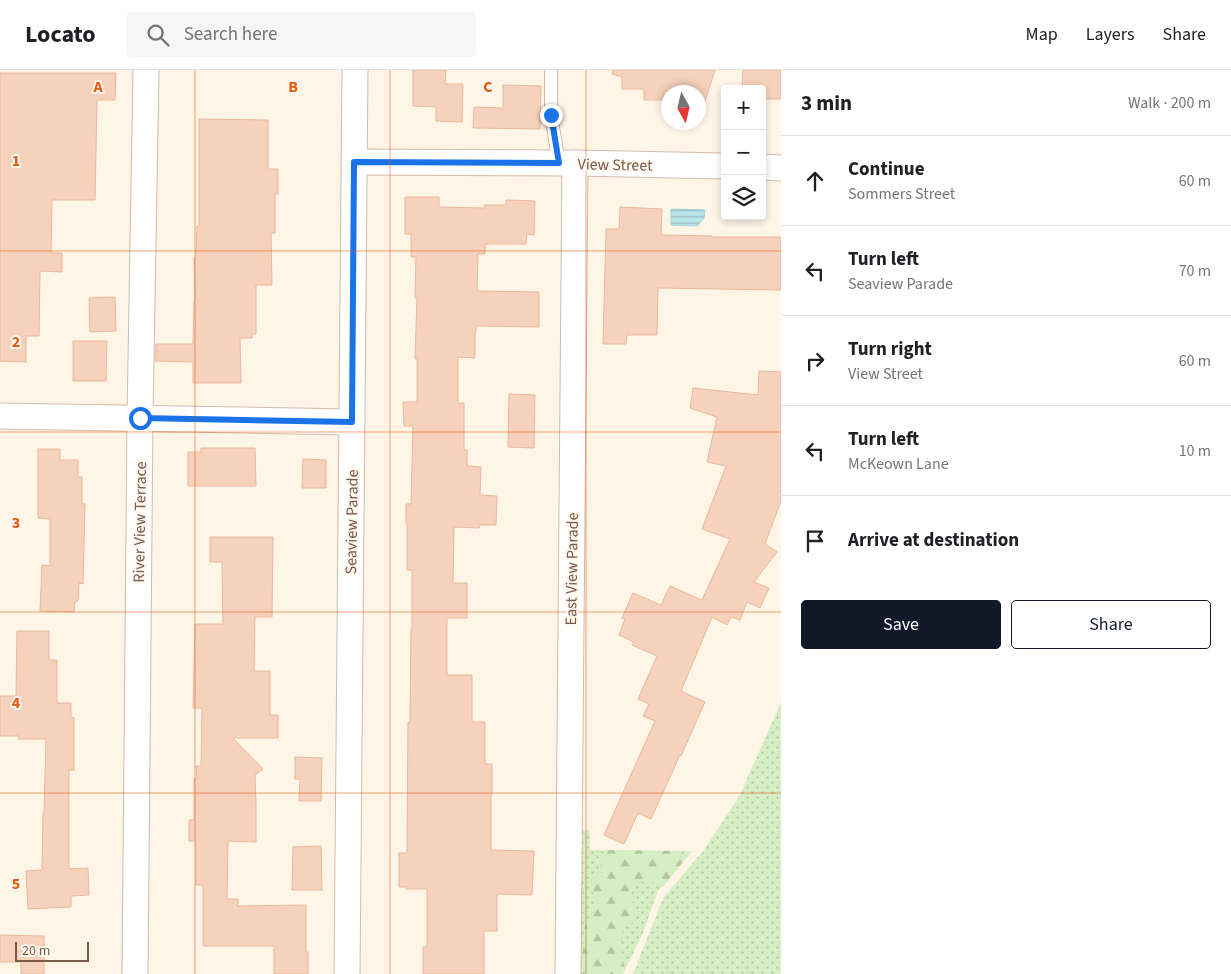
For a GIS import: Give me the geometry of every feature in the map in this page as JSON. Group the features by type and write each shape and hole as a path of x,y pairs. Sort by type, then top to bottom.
{"street":[{"name":"River View Terrace","path":"135,974 140,418 146,70"},
{"name":"Seaview Parade","path":"347,974 355,70"},
{"name":"View Street","path":"354,162 721,166"},
{"name":"East View Parade","path":"567,163 568,974"},
{"path":"766,167 781,168"},
{"path":"0,416 352,422"}],"lane":[{"path":"551,70 551,115 567,163"}],"green space":[{"path":"781,702 781,974 633,974 663,898 704,850 740,795"},
{"path":"590,830 590,850 692,851 658,891 643,933 623,974 573,974 575,831"},
{"path":"604,850 679,851 683,862 663,887 647,881 634,883 631,898 636,912 635,922 623,925 618,955 626,968 623,974 581,974 585,925 593,909 595,897 592,891 591,875 602,874 600,859"}],"water":[{"path":"671,209 705,210 704,218 697,226 671,225"}],"building":[{"path":"413,70 446,70 445,84 463,84 462,122 436,121 436,107 413,106"},
{"path":"613,70 715,70 706,98 706,85 661,85 661,100 644,100 644,89 622,89 622,77 612,74"},
{"path":"743,70 781,70 781,99 766,99 766,85 742,85"},
{"path":"0,73 116,73 115,100 97,100 95,200 52,200 51,253 62,253 62,272 40,271 39,336 26,336 26,362 0,361"},
{"path":"503,85 541,86 540,129 473,128 474,107 503,108"},
{"path":"199,119 268,120 268,169 278,169 278,194 275,194 275,233 271,233 272,285 256,285 256,334 252,334 252,338 240,338 241,383 193,383 193,362 155,361 156,344 193,344 194,258 196,257 197,226 199,226"},
{"path":"405,197 439,197 439,207 485,208 484,205 506,205 506,200 535,201 534,235 527,234 526,244 485,244 485,254 478,254 477,291 539,292 539,327 476,326 475,358 458,357 458,403 464,403 464,450 467,450 467,466 481,467 480,495 497,496 496,525 480,525 479,528 454,527 453,583 467,583 467,618 447,618 447,675 472,675 472,722 485,722 485,764 492,764 491,850 534,851 532,895 497,894 497,931 484,931 484,974 423,974 423,947 427,947 427,889 399,887 399,853 407,853 408,722 410,722 412,629 412,570 407,570 406,504 411,504 413,426 404,426 403,402 417,402 417,359 415,359 416,257 411,257 411,234 405,234"},
{"path":"620,207 662,209 661,235 781,237 781,290 658,288 657,335 627,335 626,344 603,344 606,229 619,229"},
{"path":"115,297 116,331 90,332 89,298"},
{"path":"73,341 107,341 106,381 73,381"},
{"path":"759,371 781,372 781,501 765,544 777,552 754,582 769,588 760,608 747,602 740,620 731,617 727,625 712,617 681,691 705,702 651,819 638,813 624,844 604,835 655,721 643,716 649,704 638,699 657,656 632,645 634,642 619,635 625,619 622,618 633,593 661,605 670,586 702,600 730,539 702,529 726,466 707,462 717,417 690,408 693,388 758,395"},
{"path":"509,394 535,395 534,448 508,447"},
{"path":"201,448 255,448 256,486 188,486 188,452 201,452"},
{"path":"38,449 60,449 60,460 78,460 78,477 82,477 82,504 85,504 83,584 79,583 78,601 75,601 74,612 40,611 42,565 50,566 50,519 38,518"},
{"path":"303,459 326,460 326,488 302,488"},
{"path":"210,537 273,537 272,617 255,617 254,671 270,671 270,715 278,715 278,738 233,738 263,769 255,775 256,842 228,841 227,899 238,899 238,906 306,905 308,974 274,974 274,946 203,946 203,885 196,885 196,841 189,841 189,820 194,820 194,779 197,779 196,766 201,766 202,708 193,708 195,624 223,624 222,562 210,562"},
{"path":"17,631 49,631 49,660 57,660 57,703 71,703 71,717 74,718 74,770 69,770 69,869 88,868 89,895 71,896 71,907 28,909 26,871 42,870 46,739 19,739 19,736 0,736 0,696 16,696"},
{"path":"295,757 322,758 321,801 299,801 300,779 295,779"},
{"path":"321,846 322,890 292,890 293,847"},
{"path":"0,935 44,936 44,974 21,974 21,962 0,962"}],"route":[{"path":"140,418 352,422 354,162 559,163 551,115"}]}
